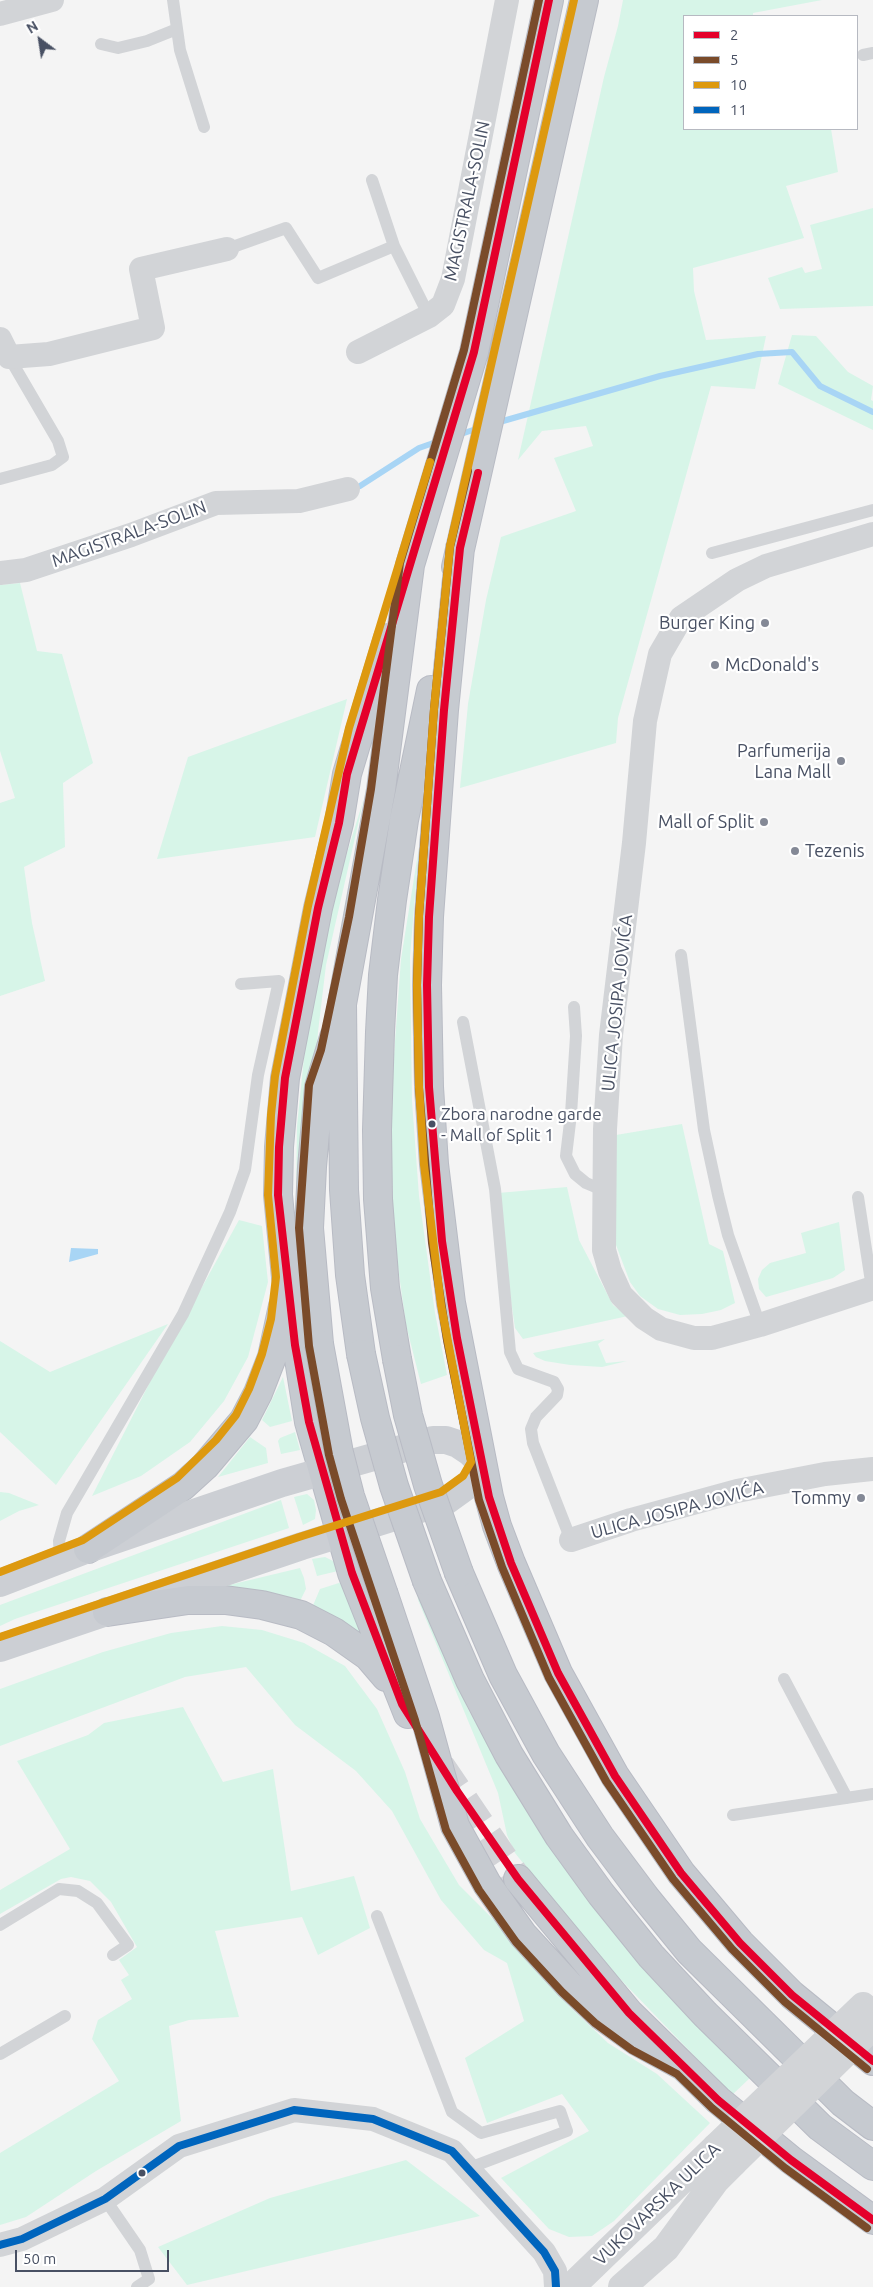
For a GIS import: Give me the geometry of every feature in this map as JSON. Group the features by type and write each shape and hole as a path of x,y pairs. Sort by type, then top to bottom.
{"highway":[{"path":"106,1612 188,1600 225,1600 262,1605 301,1615 352,1642 368,1656 381,1670 405,1709 352,1573 309,1422 286,1277 278,1195 279,1147 285,1078 318,908 339,823 348,774 474,352 549,0"},
{"path":"584,0 505,356 460,548 404,820 383,975 377,1130 378,1199 385,1288 408,1415 426,1477 459,1573 504,1676 546,1754 600,1838 639,1890 689,1951 843,2103 873,2126"},
{"path":"460,548 444,710 429,917 427,985 429,1078 434,1164 442,1241 457,1338 482,1464 497,1526 510,1563 558,1673 615,1776 681,1873 740,1943 792,1995 873,2060"},
{"path":"410,565 380,790 342,1004 331,1053 319,1087 309,1228 319,1344 339,1452 348,1487 425,1717 456,1826 487,1884 523,1935 569,1985 602,2016 637,2041 683,2066"},
{"path":"342,1004 344,1190 350,1276 361,1354 375,1418 392,1477 427,1581 470,1680 509,1755 559,1836 601,1894 651,1956 705,2014 820,2127 873,2166"},
{"path":"88,1549 184,1486 205,1466 244,1420 258,1393 272,1357 281,1321 286,1277"},
{"path":"518,1879 629,2013 718,2100 791,2160 873,2220"}],"main road":[{"path":"0,1583 88,1549 322,1471 433,1440 446,1440 458,1444 470,1452 482,1464 471,1483 446,1501 340,1534 0,1648"}],"street":[{"path":"0,14 52,0"},
{"name":"MAGISTRALA-SOLIN","path":"358,352 429,316 442,305 453,280 507,0"},
{"path":"5,348 49,354 154,328 141,269 227,249"},
{"name":"MAGISTRALA-SOLIN","path":"0,573 26,570 131,535 216,503 300,501 348,489"},
{"name":"ULICA JOSIPA JOVIĆA","path":"873,534 766,566 738,588 681,618 660,654 645,721 634,843 610,1035 605,1129 604,1250 610,1271 621,1295 644,1318 661,1329 694,1338 712,1338 760,1325 873,1288"},
{"name":"ULICA JOSIPA JOVIĆA","path":"571,1540 631,1520 737,1491 825,1474 873,1469"},
{"name":"VUKOVARSKA ULICA","path":"571,2287 724,2155 870,2009"},
{"path":"0,2245 22,2239 105,2199 180,2146 294,2110 373,2119 452,2151 544,2252 555,2271 556,2287"},
{"name":"VUKOVARSKA ULICA","path":"622,2287 666,2248 716,2180 724,2155"}],"lane":[{"path":"173,0 180,50 204,126"},
{"path":"101,44 118,48 148,41 177,30"},
{"path":"372,180 394,246 429,316"},
{"path":"227,249 286,228 318,278 394,246"},
{"path":"0,479 52,465 63,457 58,441 5,348"},
{"path":"712,553 873,510"},
{"path":"681,954 704,1130 728,1234 760,1325"},
{"path":"60,1560 59,1541 67,1513 183,1314 230,1212 245,1170 258,1075 279,981 241,984"},
{"path":"574,1007 576,1036 566,1156 575,1174 586,1184 605,1191"},
{"path":"463,1022 495,1189 510,1352 518,1369 554,1382 558,1389 557,1395 536,1416 531,1429 534,1443 571,1540"},
{"path":"858,1197 873,1288"},
{"path":"784,1679 847,1798"},
{"path":"733,1815 873,1794"},
{"path":"0,1925 59,1889 78,1891 97,1902 128,1945 113,1955"},
{"path":"377,1916 452,2112 481,2133 560,2111 567,2131 468,2168"},
{"path":"0,2054 65,2016"},
{"path":"105,2199 140,2250 149,2279 137,2287"}],"green space":[{"path":"623,0 822,0 753,13 753,15 683,15 683,130 831,130 838,172 786,186 804,238 693,268 694,291 706,340 766,336 755,389 711,386 618,718 616,743 460,788 468,704 486,600 501,537 576,511 554,458 593,446 586,426 542,431 518,460 604,77"},
{"path":"873,208 873,306 780,309 768,278 802,267 805,273 822,269 810,225"},
{"path":"792,335 816,336 848,372 873,386 871,400 873,401 873,430 778,384"},
{"path":"20,583 37,651 62,654 93,763 63,783 65,847 24,867 32,923 45,981 0,996 0,803 15,798 0,751 0,585"},
{"path":"347,699 315,837 157,859 188,757"},
{"path":"364,798 326,965 311,1119 303,1275 296,1194 297,1126 305,1048 319,966 338,882"},
{"path":"419,847 410,957 412,1101 419,1196 435,1313 447,1375 421,1384 406,1325 398,1267 393,1212 390,1110 401,959"},
{"path":"682,1124 709,1244 723,1251 735,1303 721,1310 702,1314 680,1315 658,1309 640,1296 630,1282 616,1245 616,1135"},
{"path":"567,1187 579,1240 613,1305 628,1316 523,1339 515,1328 498,1193"},
{"path":"239,1220 262,1226 268,1282 248,1357 224,1401 190,1442 141,1476 92,1496 153,1376"},
{"path":"839,1222 845,1270 833,1278 766,1297 759,1289 758,1279 762,1270 770,1263 806,1253 801,1233"},
{"path":"168,1324 56,1485 0,1432 0,1341 50,1372"},
{"path":"605,1339 598,1344 606,1363 627,1361 602,1367 570,1365 545,1361 536,1357 533,1353"},
{"path":"283,1377 292,1421 270,1427 262,1420"},
{"path":"295,1432 300,1450 281,1454 278,1441 280,1438"},
{"path":"250,1437 266,1448 268,1463 218,1477"},
{"path":"0,1492 9,1493 39,1505 19,1511 0,1521"},
{"path":"307,1494 314,1500 315,1519 303,1525 294,1497"},
{"path":"281,1500 289,1528 15,1619 0,1626 0,1605"},
{"path":"325,1557 333,1561 338,1571 317,1576 312,1559"},
{"path":"300,1568 306,1589 300,1601 225,1592 225,1586"},
{"path":"342,1582 362,1634 311,1610 320,1589"},
{"path":"417,1589 468,1709 520,1801 581,1889 616,1935 672,2000 751,2077 732,2095 595,1953 515,1853 507,1835 498,1793 418,1600"},
{"path":"222,1626 262,1630 304,1643 345,1666 377,1709 405,1772 420,1819 459,1885 507,1933 532,1965 570,2007 608,2043 657,2074 710,2123 614,2221 592,2236 569,2237 549,2229 501,2178 589,2131 562,2094 487,2123 465,2058 524,2021 507,1963 484,1950 441,1900 392,1811 356,1771 295,1725 246,1667 185,1677 0,1746 0,1689 103,1652 171,1633"},
{"path":"183,1707 223,1782 273,1769 291,1891 354,1876 370,1928 318,1955 302,1917 215,1931 239,2017 189,2020 169,2026 181,2121 96,2171 26,2217 0,2225 0,2153 119,2081 92,2039 98,2020 132,1999 121,1980 129,1975 119,1960 137,1947 111,1902 90,1881 71,1877 61,1879 0,1914 0,1890 70,1849 17,1761 88,1735 104,1723"},
{"path":"406,2160 480,2216 187,2285 158,2247 270,2198"}],"water":[{"path":"71,1248 98,1249 98,1254 69,1262"}],"waterway":[{"path":"496,423 660,376 758,354 792,352 820,386 873,412"},
{"path":"458,435 479,428"},
{"path":"360,486 419,448 439,441"}],"tunnel":[{"path":"441,1766 518,1879"}],"transit line":[{"name":"5","path":"539,0 464,350 400,563 371,789 349,917 321,1050 309,1085 299,1228 309,1346 329,1455 341,1499 415,1720 446,1830 479,1890 516,1942 562,1992 595,2023 632,2050 677,2074 712,2108 785,2168 867,2228"},
{"name":"2","path":"549,0 474,352 347,774 339,823 318,908 285,1078 279,1147 278,1195 295,1345 309,1422 352,1573 402,1704 457,1791 518,1879 629,2013 718,2100 791,2160 873,2220"},
{"name":"10","path":"0,1637 299,1537 441,1492 463,1476 471,1462 441,1305 424,1165 419,1087 417,985 419,916 434,709 450,546 574,0"},
{"name":"10","path":"0,1572 83,1540 177,1478 216,1440 236,1415 249,1389 262,1354 271,1319 276,1277 268,1195 271,1115 275,1076 308,906 349,728 430,462"},
{"name":"5","path":"468,471 450,547 434,709 419,916 417,985 419,1088 432,1243 447,1340 479,1500 502,1567 549,1678 606,1781 673,1879 732,1949 785,2002 867,2069"},
{"name":"2","path":"478,473 460,548 444,710 429,917 427,985 429,1087 442,1241 457,1338 489,1497 511,1563 558,1673 615,1776 681,1873 740,1943 792,1995 873,2061"},
{"name":"11","path":"0,2245 22,2239 105,2199 179,2146 294,2110 373,2119 452,2151 544,2252 555,2271 556,2287"}],"place":[{"name":"Burger King","path":"765,623"},
{"name":"McDonald's","path":"715,665"},
{"name":"Parfumerija Lana Mall","path":"841,761"},
{"name":"Mall of Split","path":"764,822"},
{"name":"Tezenis","path":"795,851"},
{"name":"Zbora narodne garde - Mall of Split 1","path":"432,1124"},
{"name":"Tommy","path":"861,1498"}]}
